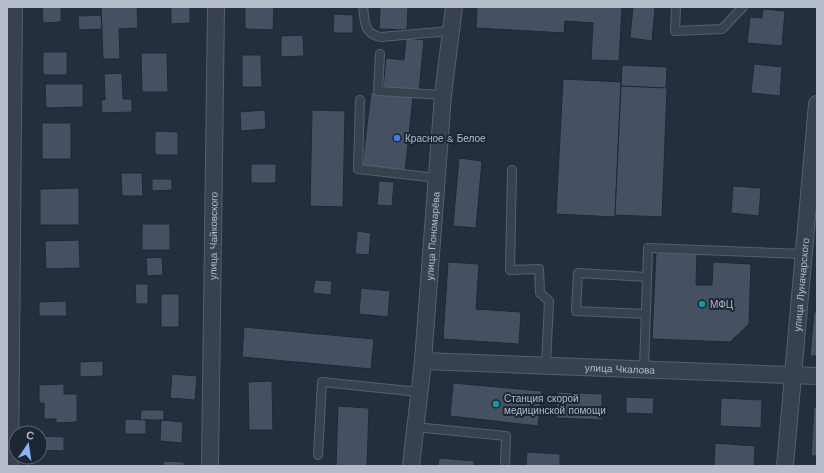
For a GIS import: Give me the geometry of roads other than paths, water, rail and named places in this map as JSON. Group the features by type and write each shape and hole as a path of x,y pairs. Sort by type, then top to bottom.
{"street":[{"path":"10,466 14,7"},
{"name":"улица Чайковского","path":"210,466 216,7"},
{"name":"улица Пономарёва","path":"411,466 423,361 443,95 454,7"},
{"name":"улица Луначарского","path":"785,466 817,104"},
{"name":"улица Чкалова","path":"423,361 817,376"}],"lane":[{"path":"363,7 366,29 371,35 380,37 451,31"},
{"path":"676,7 675,31 722,29 743,7"},
{"path":"380,54 378,91 443,95"},
{"path":"360,100 358,169 437,178"},
{"path":"512,170 510,270 539,269 540,294 549,300 546,366"},
{"path":"644,369 648,248 804,254"},
{"path":"646,314 576,311 578,273 647,277"},
{"path":"318,455 322,382 419,392"},
{"path":"415,427 506,436 505,466"}],"place":[{"name":"Красное & Белое","path":"397,138"},
{"name":"МФЦ","path":"702,304"},
{"name":"Станция скорой медицинской помощи","path":"496,404"}]}
